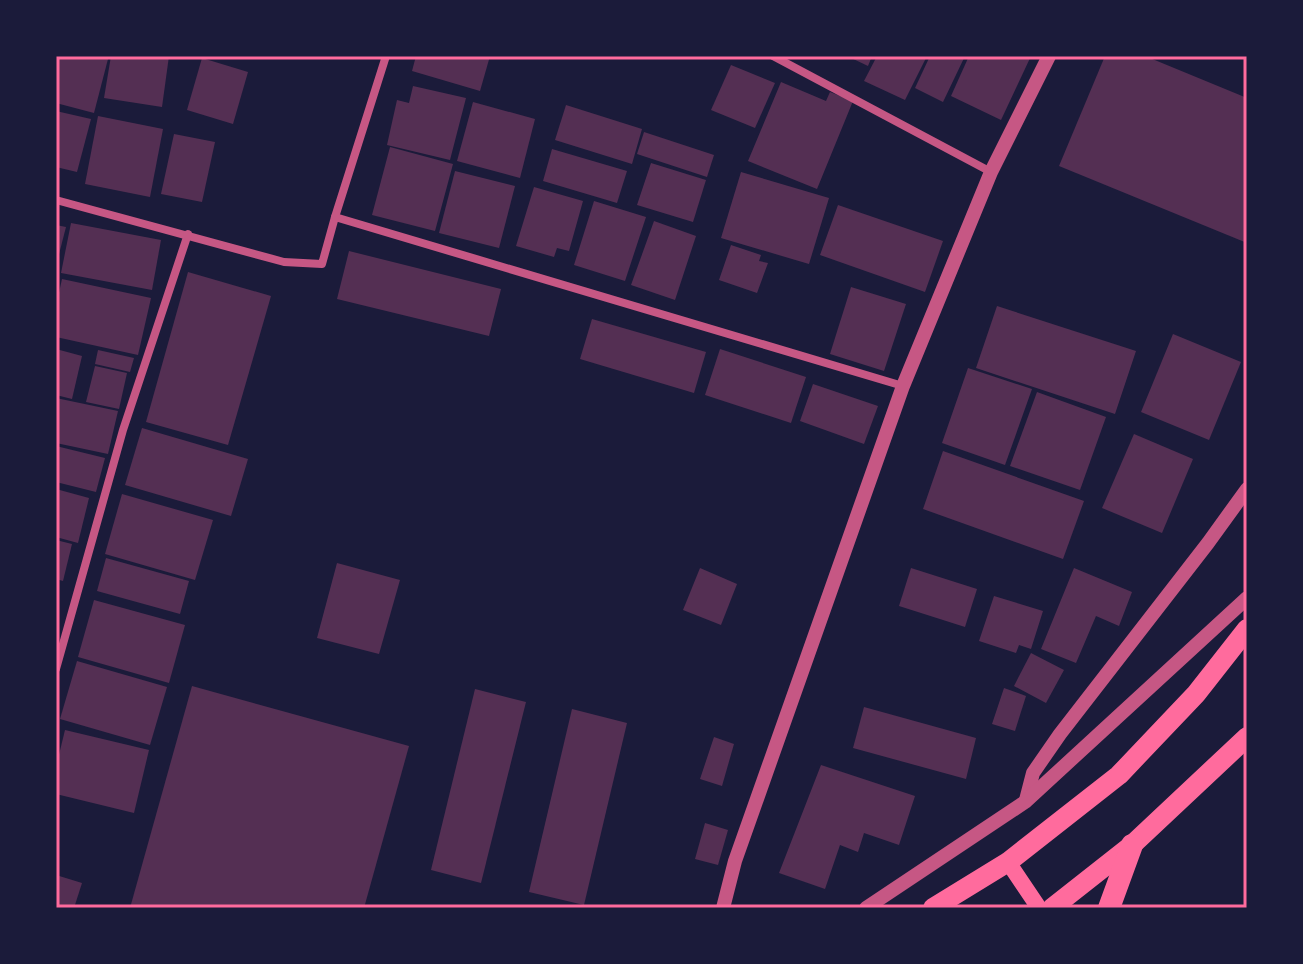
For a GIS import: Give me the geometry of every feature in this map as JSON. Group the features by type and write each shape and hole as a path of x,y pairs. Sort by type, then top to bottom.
{"highway":[{"path":"1109,908 1132,845"}],"main road":[{"path":"947,904 1008,862 1119,775 1196,694 1247,629"},
{"path":"1052,908 1132,845 1247,737"},
{"path":"1008,862 1039,908"}],"street":[{"path":"56,200 284,262 322,264 386,56"},
{"path":"773,56 991,172"},
{"path":"723,908 735,861 903,386 991,172 1049,56"},
{"path":"335,217 903,386"},
{"path":"56,669 123,430 188,234"},
{"path":"1025,802 1033,773 1060,734 1247,489"},
{"path":"866,908 1025,802 1247,598"}],"building":[{"path":"56,56 99,56 108,59 94,113 56,103"},
{"path":"111,56 169,56 162,107 104,98"},
{"path":"416,56 490,56 480,91 412,71"},
{"path":"847,56 872,56 868,66"},
{"path":"877,56 927,56 905,100 864,81"},
{"path":"930,56 965,56 943,102 915,88"},
{"path":"969,56 1031,56 1001,120 951,96"},
{"path":"1105,56 1145,56 1247,98 1247,243 1059,166"},
{"path":"202,58 248,72 233,124 187,110"},
{"path":"731,65 775,83 755,128 711,110"},
{"path":"781,82 826,101 830,92 853,101 817,189 748,161"},
{"path":"413,86 466,98 450,160 387,145 397,100 409,103"},
{"path":"473,102 535,119 520,178 457,161"},
{"path":"566,105 642,129 632,164 555,140"},
{"path":"56,111 91,119 77,172 56,167"},
{"path":"98,116 163,129 150,197 85,184"},
{"path":"644,132 714,155 707,177 637,154"},
{"path":"174,134 215,142 202,202 161,194"},
{"path":"390,147 453,164 435,231 372,215"},
{"path":"552,149 627,171 617,203 543,181"},
{"path":"651,163 706,180 693,222 637,205"},
{"path":"455,171 515,186 499,248 439,233"},
{"path":"741,172 829,198 809,264 721,238"},
{"path":"534,187 583,201 569,251 557,248 554,257 516,246"},
{"path":"594,201 646,217 625,281 574,265"},
{"path":"838,205 943,241 925,292 820,255"},
{"path":"654,221 696,236 675,300 631,285"},
{"path":"71,223 161,240 152,290 61,273"},
{"path":"56,225 66,227 57,262 56,262"},
{"path":"731,245 761,255 759,261 768,263 757,293 719,280"},
{"path":"349,251 501,289 489,336 337,299"},
{"path":"188,272 271,296 228,445 146,422"},
{"path":"62,279 151,298 138,355 56,337 56,306"},
{"path":"851,287 906,304 884,371 830,354"},
{"path":"997,306 1136,351 1115,414 976,368"},
{"path":"592,319 706,352 694,393 580,359"},
{"path":"1173,334 1241,362 1209,440 1141,412"},
{"path":"56,349 82,356 72,399 56,395"},
{"path":"720,349 806,377 791,423 705,395"},
{"path":"98,350 134,358 130,372 95,364"},
{"path":"95,366 127,373 119,409 86,402"},
{"path":"968,368 1032,389 1005,465 942,443"},
{"path":"813,384 878,406 864,444 800,421"},
{"path":"1037,392 1106,417 1080,490 1010,466"},
{"path":"56,398 118,411 108,454 56,443"},
{"path":"142,428 248,459 231,516 125,485"},
{"path":"1134,434 1193,459 1162,533 1102,508"},
{"path":"56,446 105,458 96,492 56,482"},
{"path":"943,451 1084,501 1063,559 923,509"},
{"path":"56,489 89,498 78,543 56,537"},
{"path":"122,494 213,520 195,580 105,554"},
{"path":"56,540 72,544 63,581 56,579"},
{"path":"106,558 189,581 180,614 97,591"},
{"path":"337,563 400,580 379,654 317,638"},
{"path":"700,568 737,584 721,625 683,610"},
{"path":"911,568 977,589 965,627 899,606"},
{"path":"1074,568 1132,592 1119,626 1096,616 1076,663 1041,649"},
{"path":"994,596 1043,611 1031,649 1019,645 1016,653 979,641"},
{"path":"94,600 185,625 169,683 78,657"},
{"path":"1031,653 1064,670 1046,703 1014,686"},
{"path":"77,661 167,687 150,745 60,719"},
{"path":"192,686 409,746 364,908 130,908"},
{"path":"1004,688 1026,696 1015,731 992,724"},
{"path":"475,689 526,702 481,883 431,870"},
{"path":"864,707 976,738 966,779 853,748"},
{"path":"572,709 627,723 584,905 529,892"},
{"path":"65,730 149,750 134,813 56,794 56,767"},
{"path":"714,737 734,744 722,786 700,779"},
{"path":"821,765 915,796 899,845 864,833 858,852 840,845 825,889 779,873"},
{"path":"705,823 728,830 718,865 695,859"},
{"path":"56,875 82,883 74,908 56,908"}]}
